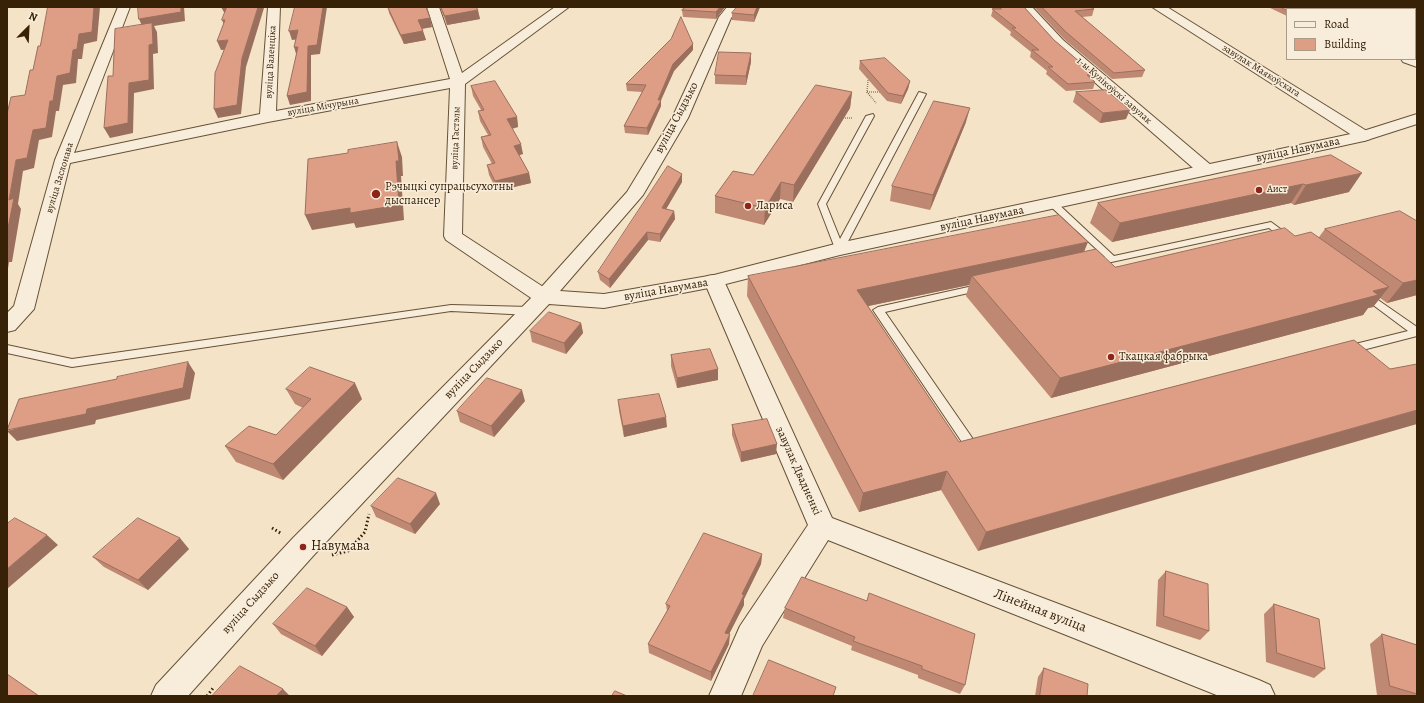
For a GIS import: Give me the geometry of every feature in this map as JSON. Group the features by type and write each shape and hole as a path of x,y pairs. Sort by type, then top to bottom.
{"street":[{"name":"вуліца Заслонава","path":"7,325 24,309 63,160 124,7"},
{"name":"вуліца Валенціка","path":"268,117 274,7"},
{"name":"вуліца Гастэлы","path":"433,7 458,82 453,236 537,304"},
{"name":"вуліца Сыдзько","path":"167,696 303,547 537,304 634,195 680,118 726,17 734,7"},
{"name":"1-ы Кулікоўскі завулак","path":"1025,7 1058,43 1206,170"},
{"name":"завулак Маякоўскага","path":"1158,7 1364,136"},
{"name":"вуліца Мічурына","path":"63,160 268,117 458,82 560,8"},
{"name":"вуліца Навумава","path":"537,304 604,301 714,281 839,250 1364,136 1417,119"},
{"name":"завулак Двадненкі","path":"714,281 822,526 751,636 725,696"},
{"name":"Лінейная вуліца","path":"822,526 1258,696"}],"lane":[{"path":"839,250 922,94"},
{"path":"839,250 822,204 870,116"},
{"path":"1052,204 1112,259"},
{"path":"1080,266 1271,225 1296,244"},
{"path":"988,444 972,448 878,310 994,284"},
{"path":"1340,352 1417,332 1353,286"},
{"path":"7,349 72,363 451,308 537,304"}],"path":[{"path":"868,80 867,92 876,104 870,116"},
{"path":"867,92 884,92"}],"building":[{"path":"48,7 94,7 92,32 79,34 77,49 73,50 70,73 57,76 53,101 50,101 46,128 33,130 27,158 16,160 9,200 14,198 7,233 7,114 11,97 25,95 30,70 33,70 38,46 40,46"},
{"path":"138,7 181,7 181,12 139,19"},
{"path":"227,7 258,7 242,58 237,105 214,109 215,73 228,40 217,41 225,20 222,20"},
{"path":"295,7 323,7 317,45 308,46 307,92 287,96 298,47 294,47 298,30 289,31"},
{"path":"388,7 426,7 430,18 418,20 423,31 401,35"},
{"path":"441,7 476,7 478,10 445,16"},
{"path":"686,7 720,7 716,12 682,10"},
{"path":"737,7 757,7 754,15 732,13"},
{"path":"999,7 1024,7 1054,40 1094,74 1087,75 1095,82 1068,84 1048,67 1053,67 1032,50 1039,50 1012,28 1016,28 992,9 1001,9"},
{"path":"1042,7 1091,7 1094,9 1075,11 1145,70 1114,73 1066,32"},
{"path":"1280,7 1354,8 1286,8 1286,10"},
{"path":"681,17 693,44 673,64 658,100 661,100 647,128 624,126 646,85 626,84 671,39"},
{"path":"152,23 153,44 149,45 149,80 129,83 128,123 104,128 108,76 113,76 115,29"},
{"path":"719,52 751,53 746,76 715,75"},
{"path":"885,58 910,81 903,96 888,93 860,61"},
{"path":"495,81 517,117 507,119 521,144 514,146 529,173 495,181 487,165 495,163 481,137 491,135 478,111 484,110 471,86"},
{"path":"816,85 852,92 794,185 781,182 765,208 715,196 733,171 753,175"},
{"path":"1106,90 1130,110 1103,113 1076,92"},
{"path":"934,101 970,108 933,195 892,186"},
{"path":"397,142 399,161 396,161 399,205 350,213 350,208 305,215 308,159 348,153 348,150"},
{"path":"1331,155 1362,173 1120,223 1098,203"},
{"path":"668,166 682,174 662,208 674,211 660,234 647,232 609,279 598,272"},
{"path":"1400,211 1417,221 1417,280 1403,283 1325,229"},
{"path":"1059,215 1088,242 857,290 959,442 1354,340 1390,369 1417,364 1417,410 986,532 947,471 863,493 748,276"},
{"name":"Ткацкая фабрыка","path":"1285,228 1295,236 1311,232 1389,287 1373,291 1378,295 1060,378 972,276 1096,249 1115,267"},
{"path":"549,312 581,323 564,343 530,331"},
{"path":"710,349 718,369 677,378 671,355"},
{"path":"188,362 183,388 87,409 86,414 7,430 19,399 117,379 117,377"},
{"path":"310,367 355,383 273,464 225,446 249,426 276,435 311,399 286,389"},
{"path":"487,378 522,390 491,426 457,411"},
{"path":"659,394 666,417 623,426 618,400"},
{"path":"767,419 777,444 741,452 732,425"},
{"path":"398,478 436,493 410,524 371,506"},
{"path":"15,518 47,535 7,569 7,524"},
{"path":"138,518 180,538 138,580 93,557"},
{"path":"704,533 762,554 725,633 730,634 711,672 648,644 670,606 666,604"},
{"path":"1166,571 1208,584 1209,631 1164,616"},
{"path":"802,577 867,601 869,593 975,634 965,685 922,669 922,666 853,641 855,637 785,608"},
{"path":"307,588 347,607 315,646 273,624"},
{"path":"1274,604 1319,619 1325,669 1277,653"},
{"path":"1382,634 1417,645 1417,694 1390,686"},
{"path":"769,660 836,687 833,696 753,696"},
{"path":"240,666 283,689 276,696 212,696"},
{"path":"1044,668 1088,684 1087,696 1040,696"},
{"path":"7,674 39,696 7,696"},
{"path":"615,691 627,696 612,696"}],"place":[{"name":"Аист","path":"1259,190"},
{"name":"Рэчыцкі супрацьсухотны дыспансер","path":"376,194"},
{"name":"Лариса","path":"748,206"},
{"name":"Ткацкая фабрыка","path":"1111,357"},
{"name":"Навумава","path":"303,547"}]}
